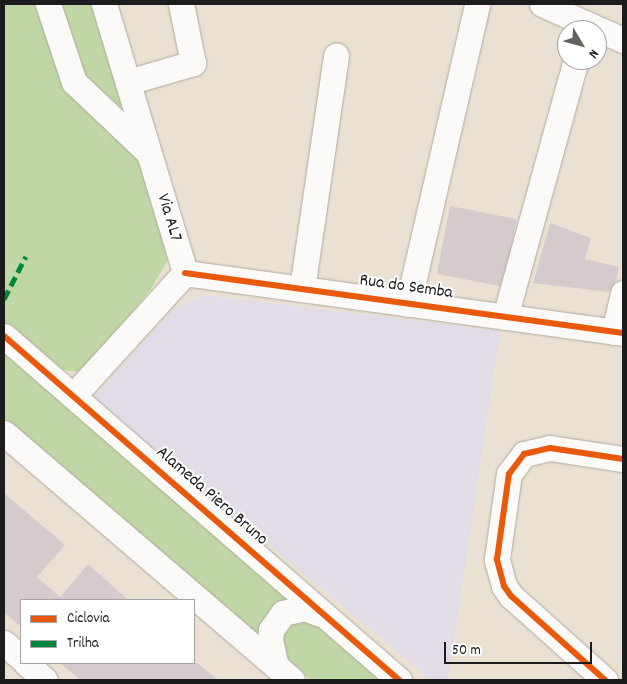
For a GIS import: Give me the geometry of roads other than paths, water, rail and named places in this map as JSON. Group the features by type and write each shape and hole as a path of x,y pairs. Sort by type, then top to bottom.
{"street":[{"path":"48,4 74,82 148,152"},
{"name":"Via AL7","path":"104,4 185,273"},
{"path":"128,82 193,63 181,4"},
{"path":"408,304 476,4"},
{"path":"542,4 574,20"},
{"path":"607,34 623,40"},
{"path":"302,289 336,55"},
{"path":"505,317 573,70"},
{"path":"73,396 185,273"},
{"name":"Rua do Semba","path":"185,273 619,333"},
{"path":"619,333 623,293"},
{"name":"Alameda Piero Bruno","path":"4,336 399,680"},
{"path":"4,432 284,673"},
{"path":"605,680 511,596 504,586 497,559 510,474 524,454 550,448 623,459"},
{"path":"284,673 270,641 271,630 283,614 304,608 323,615"},
{"path":"4,643 20,657"},
{"path":"27,664 45,680"}]}
